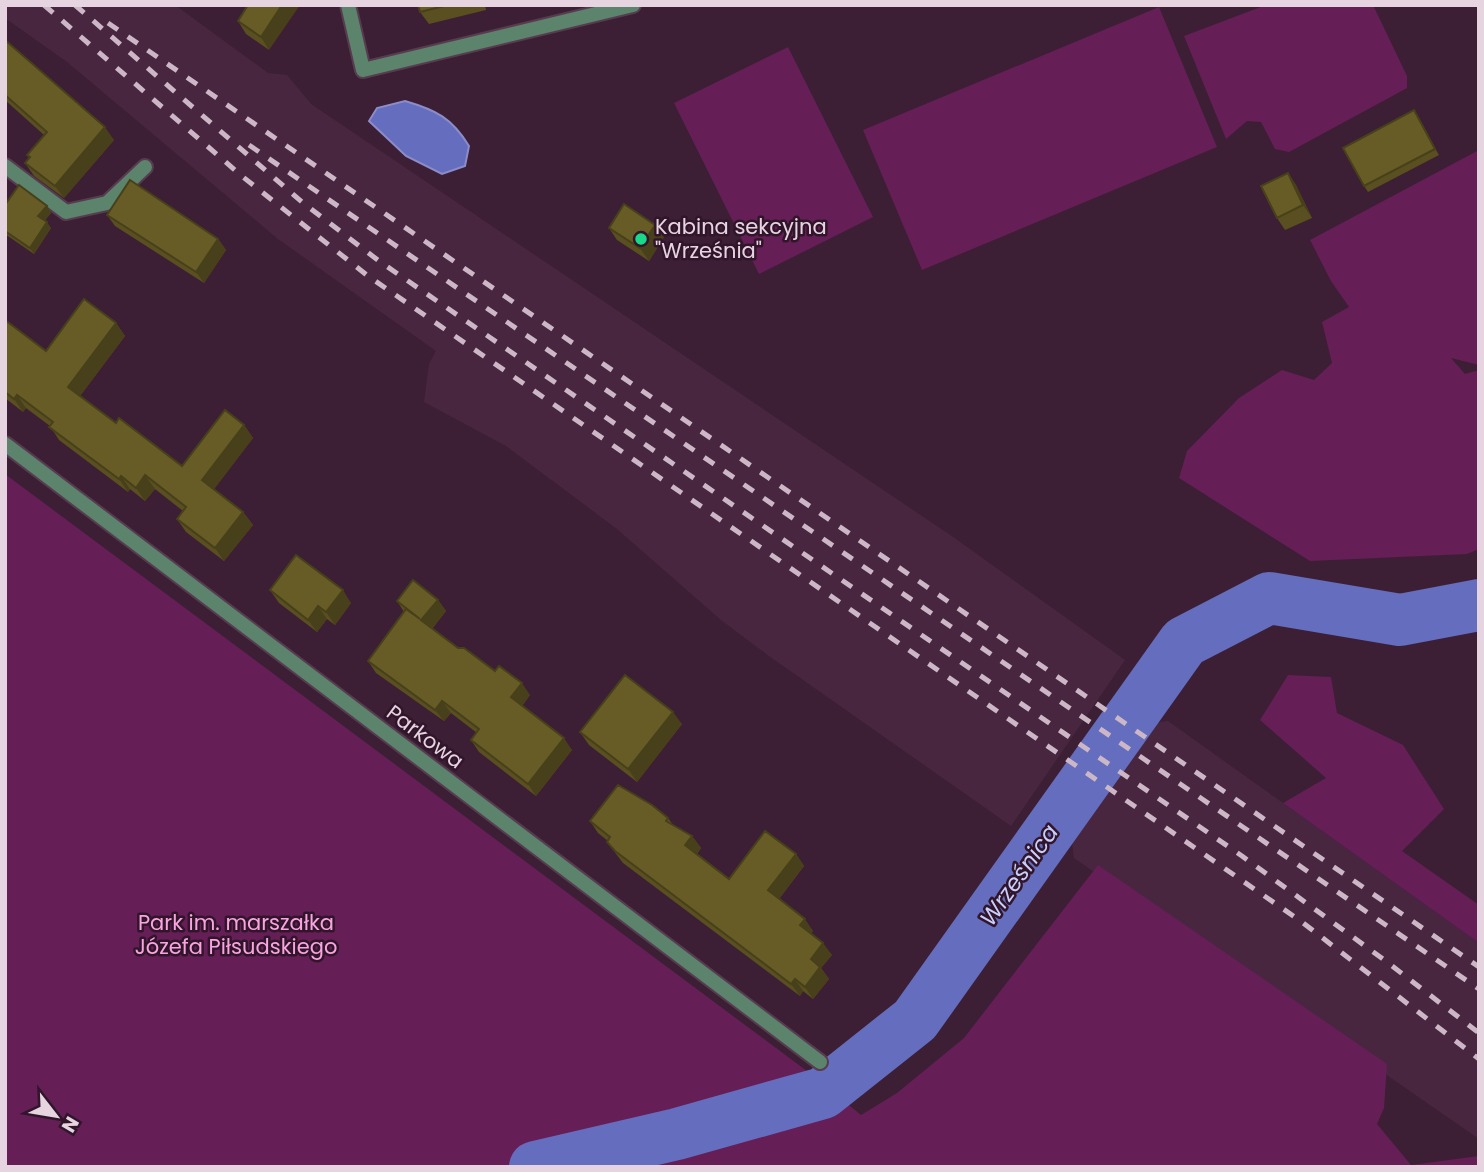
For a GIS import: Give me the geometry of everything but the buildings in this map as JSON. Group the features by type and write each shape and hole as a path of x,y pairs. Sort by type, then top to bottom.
{"street":[{"path":"348,5 363,70 633,5"},
{"path":"5,166 66,212 107,203 145,167"},
{"name":"Parkowa","path":"5,444 820,1062"}],"shaded area":[{"path":"5,5 175,5 268,73 287,75 311,104 956,539 1125,660 1011,826 721,620 617,529 506,446 424,402 429,364 436,351 278,239 67,62 5,18"},
{"path":"1168,721 1479,943 1479,1139 1074,858 1070,826 1149,724"}],"green space":[{"path":"1266,5 1373,5 1407,76 1407,88 1289,152 1275,149 1261,122 1247,121 1226,139 1184,36"},
{"path":"1159,7 1217,147 922,270 863,130"},
{"path":"788,47 873,217 759,274 674,103"},
{"path":"1479,150 1479,365 1451,358 1465,374 1479,370 1479,549 1467,554 1310,561 1179,478 1187,451 1239,398 1282,370 1314,380 1332,363 1322,322 1349,307 1331,281 1310,240"},
{"name":"Park im. marszałka Józefa Piłsudskiego","path":"5,474 819,1080 861,1115 897,1093 964,1038 1098,865 1387,1064 1384,1108 1377,1124 1411,1165 1479,1156 1479,1167 5,1167"},
{"path":"1288,675 1331,677 1337,713 1403,745 1444,809 1402,851 1479,905 1479,943 1283,803 1326,778 1260,720"}],"water":[{"path":"405,101 442,116 456,128 469,146 465,166 442,174 406,156 369,121 377,108"}],"waterway":[{"name":"Wrześnica","path":"535,1167 677,1134 823,1093 915,1020 1184,642 1269,598 1400,620 1479,605"}],"railway":[{"path":"44,5 243,177 368,276 1302,922 1479,1059"},
{"path":"75,5 302,202 379,261 1242,856 1479,1033"},
{"path":"108,23 1479,967"},
{"path":"249,145 1479,989"}],"place":[{"name":"Kabina sekcyjna \"Września\"","path":"641,239"}]}
